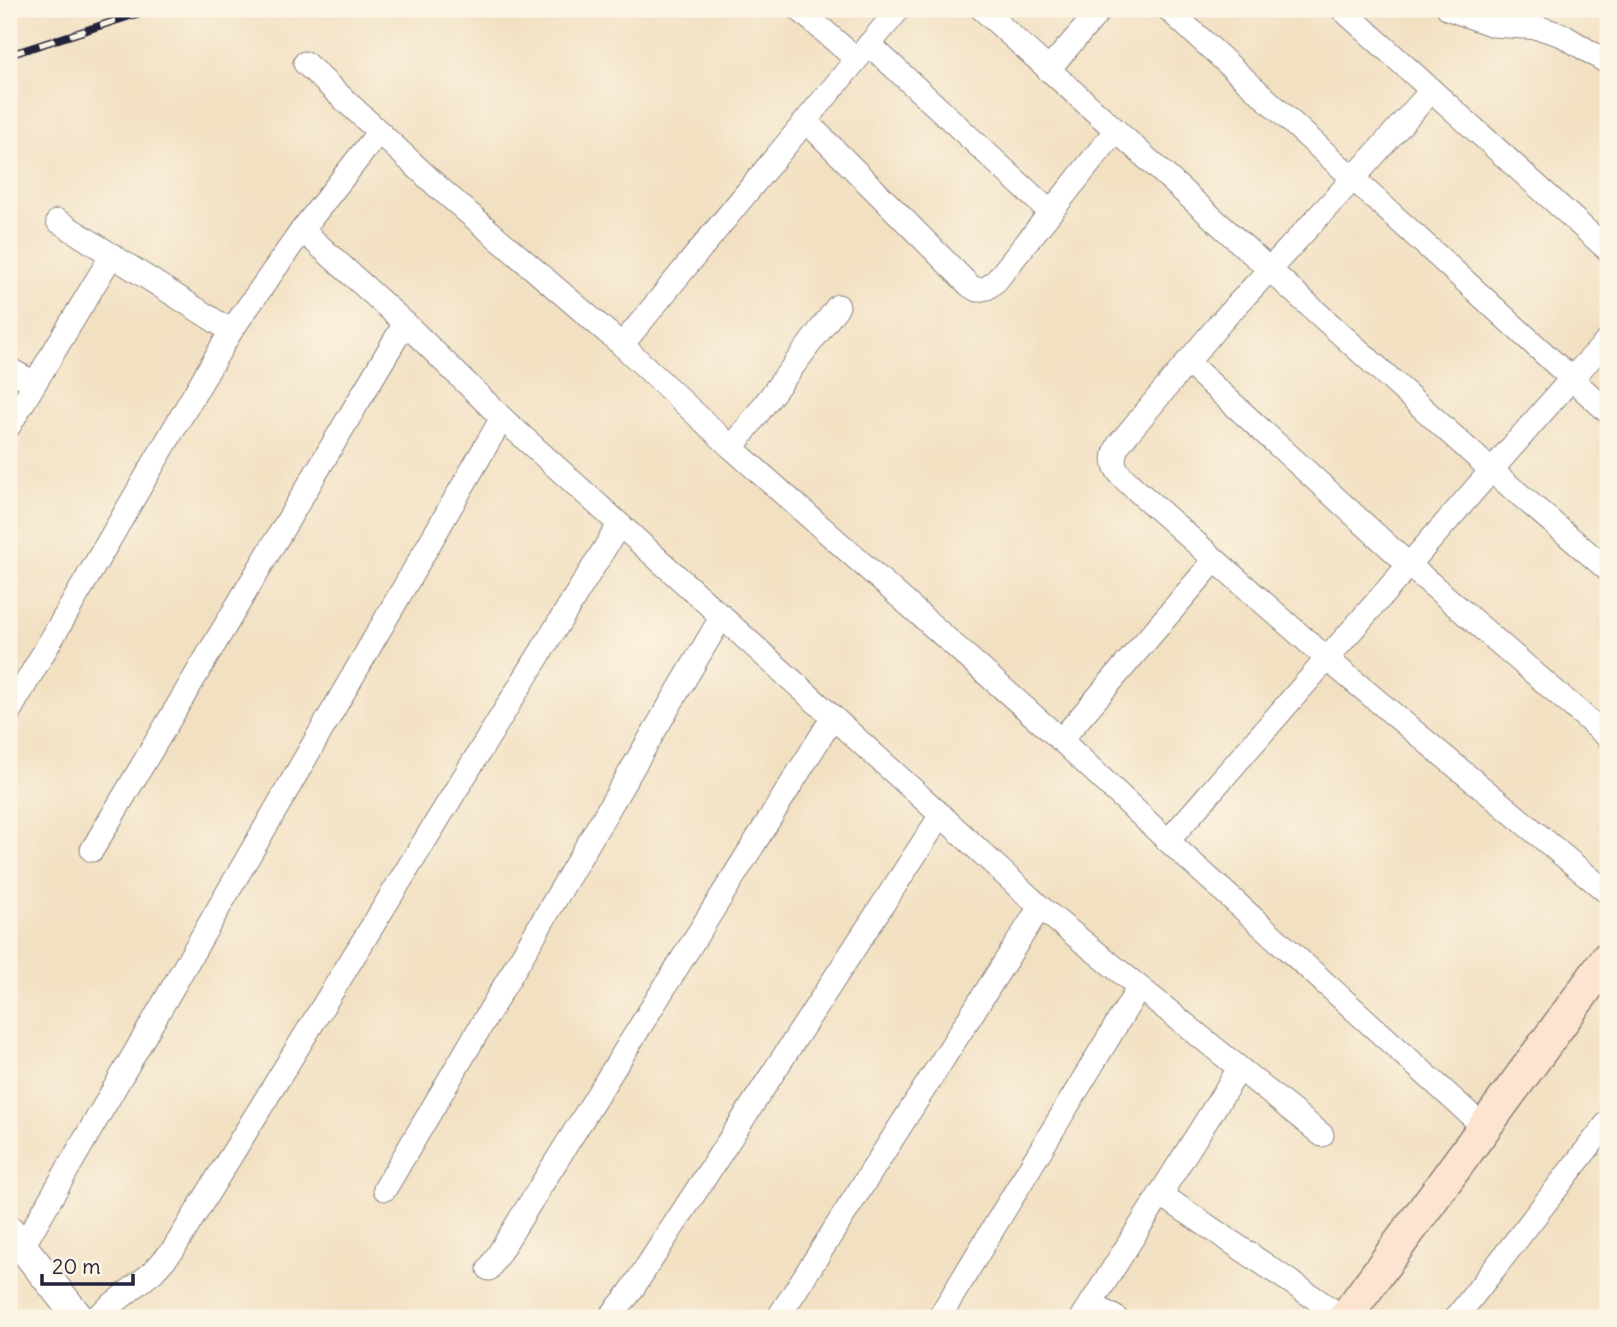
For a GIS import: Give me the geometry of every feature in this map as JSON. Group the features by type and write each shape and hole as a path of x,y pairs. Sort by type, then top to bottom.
{"main road":[{"path":"1345,1318 1608,958"}],"street":[{"path":"799,9 862,51 1050,212"},
{"path":"622,345 899,9"},
{"path":"982,9 1492,471 1608,570"},
{"path":"1048,70 1101,9"},
{"path":"1168,9 1608,412"},
{"path":"1342,9 1608,250"},
{"path":"1449,9 1493,24 1540,28 1562,34 1608,63"},
{"path":"305,63 437,186 622,345 732,448 1061,740 1168,841 1485,1128"},
{"path":"1431,91 1187,362 1119,444 1113,454 1114,463 1118,473 1326,658 1608,893"},
{"path":"806,121 976,290 987,288 996,281 1116,131"},
{"path":"9,712 231,331 302,230 378,132"},
{"path":"58,220 231,331"},
{"path":"302,230 405,323 502,418 1040,907 1322,1135"},
{"path":"9,426 112,255"},
{"path":"732,448 838,306"},
{"path":"92,850 405,323"},
{"path":"1168,841 1608,340"},
{"path":"1187,362 1409,565 1608,737"},
{"path":"9,369 34,383"},
{"path":"79,1318 15,1239 502,418"},
{"path":"95,1318 153,1272 173,1250 619,525"},
{"path":"1061,740 1215,560"},
{"path":"385,1188 722,616"},
{"path":"489,1269 833,717"},
{"path":"609,1318 629,1294 941,815"},
{"path":"778,1318 1040,907"},
{"path":"939,1318 1139,989"},
{"path":"1116,1318 1086,1311 1238,1069"},
{"path":"1456,1318 1608,1122"},
{"path":"1160,1194 1345,1318"}],"railway":[{"path":"9,55 152,9"}]}
